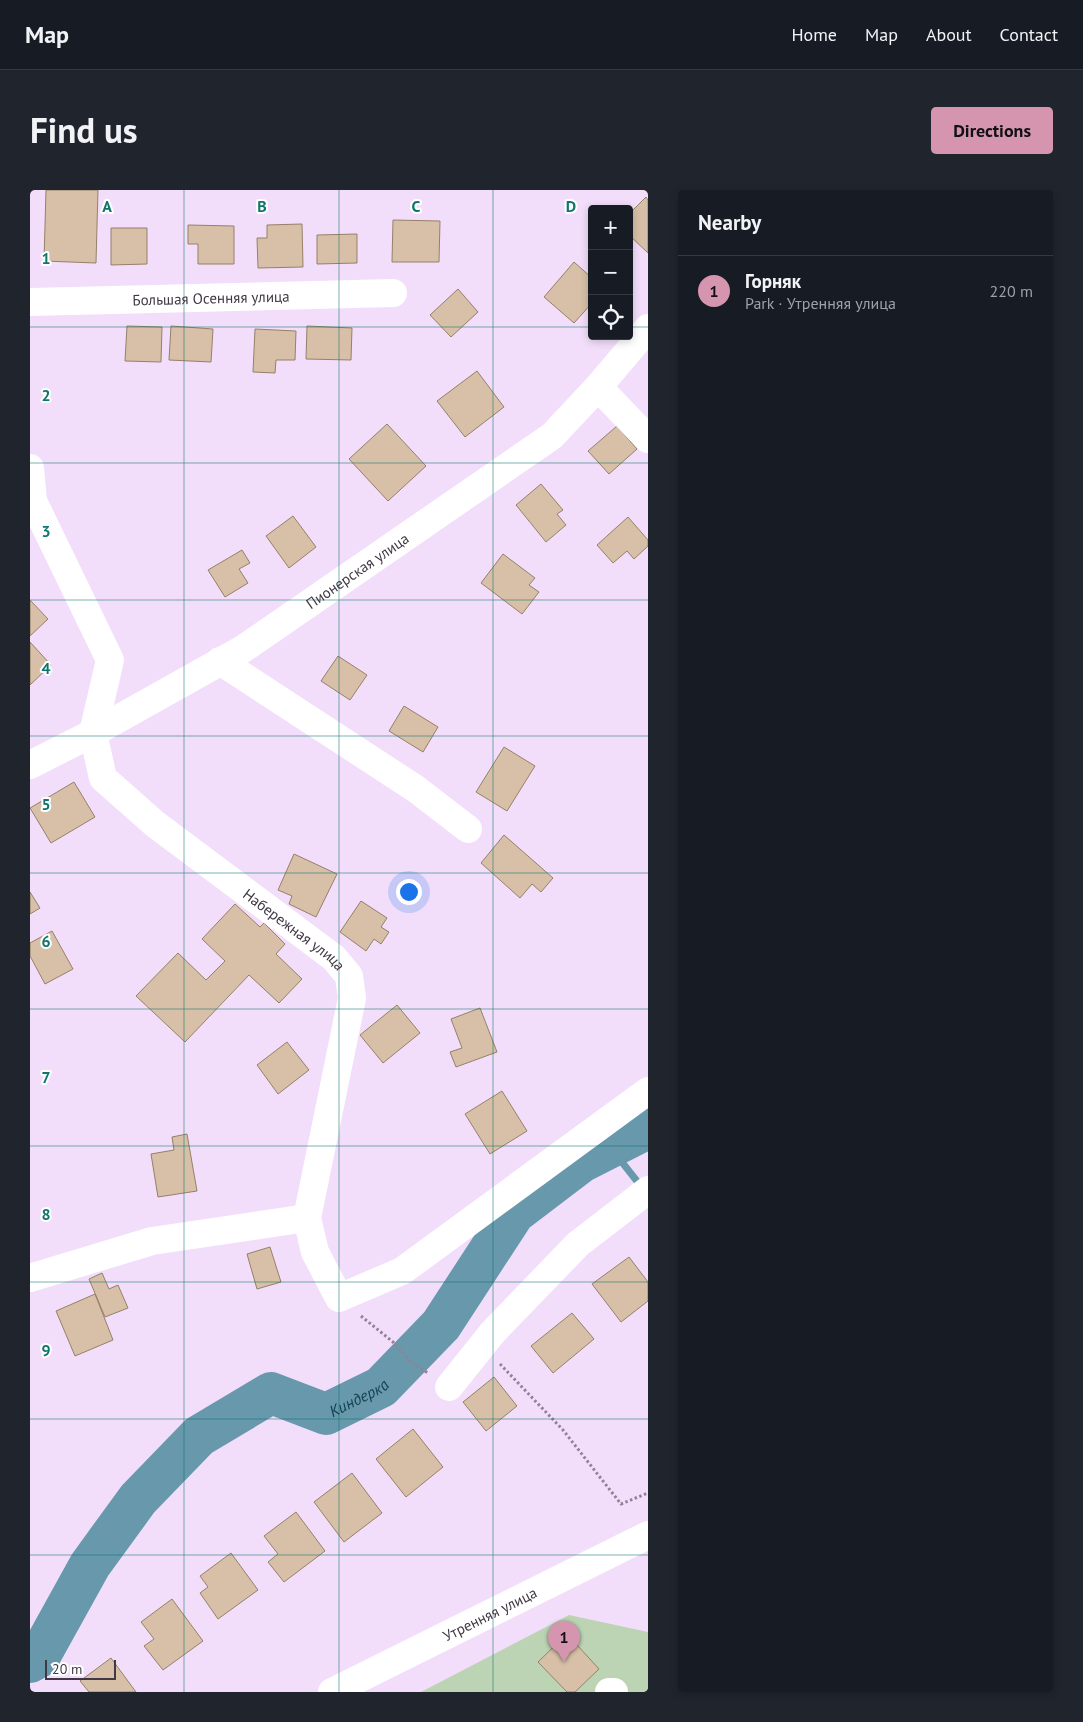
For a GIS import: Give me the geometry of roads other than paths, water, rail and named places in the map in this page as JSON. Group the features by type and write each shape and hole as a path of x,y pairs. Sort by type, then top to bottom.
{"street":[{"name":"Большая Осенняя улица","path":"30,302 393,293"},
{"name":"Пионерская улица","path":"30,765 93,734 242,649 552,436 598,387 648,328"},
{"path":"598,387 648,439"},
{"path":"30,468 34,513 110,660 93,734"},
{"path":"220,661 416,789 468,829"},
{"name":"Набережная улица","path":"93,734 103,778 155,824 334,958 349,976 352,998 307,1218 315,1252 339,1298 402,1271 648,1091"},
{"path":"449,1387 482,1345 578,1244 648,1190"},
{"path":"30,1278 152,1241 307,1218"},
{"name":"Утренняя улица","path":"332,1692 648,1535"},
{"path":"609,1692 614,1692"}],"waterway":[{"name":"Киндерка","path":"30,1662 39,1657 90,1565 138,1499 199,1436 271,1393 326,1414 381,1387 441,1325 514,1213 581,1162 648,1128"},
{"path":"610,1147 640,1185"}],"place":[{"name":"Горняк","path":"564,1662"}]}
